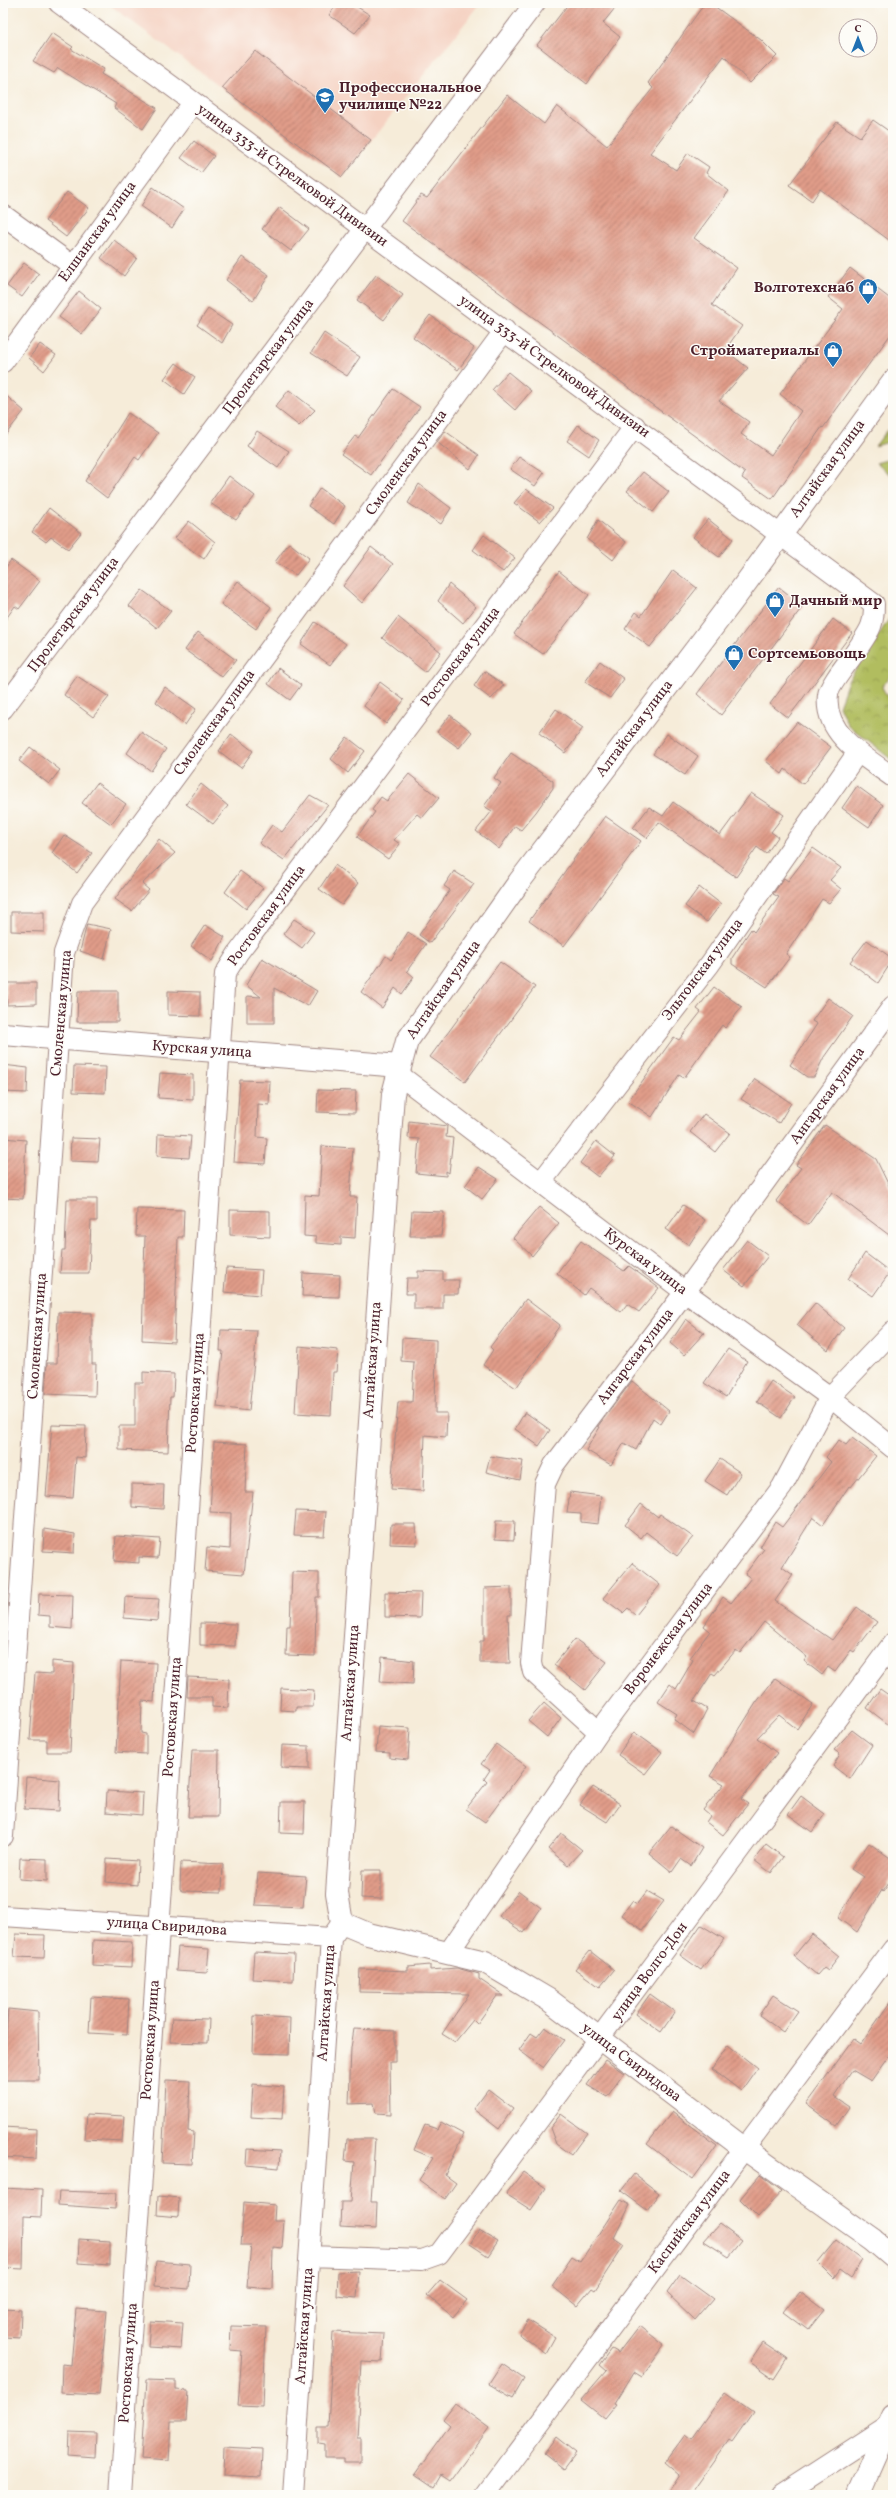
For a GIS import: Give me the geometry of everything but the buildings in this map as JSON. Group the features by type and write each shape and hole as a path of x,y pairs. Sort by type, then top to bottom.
{"street":[{"name":"улица 333-й Стрелковой Дивизии","path":"59,3 193,103 505,330 874,604 874,624 828,693 829,710 836,727 846,743 893,777"},
{"name":"Пролетарская улица","path":"3,709 535,3"},
{"name":"Елшанская улица","path":"3,362 193,103"},
{"path":"3,215 73,266"},
{"name":"Смоленская улица","path":"3,1836 64,953 82,903 505,330"},
{"name":"Алтайская улица","path":"293,2495 310,2256 337,1930 337,1885 372,1374 393,1094 399,1070 407,1042 519,882 733,601 893,381"},
{"name":"Ростовская улица","path":"120,2495 225,974 238,953 635,426"},
{"name":"Эльтонская улица","path":"541,1182 710,964 858,752"},
{"name":"Ангарская улица","path":"599,1732 533,1672 531,1663 545,1484 554,1465 685,1292 893,1006"},
{"name":"Курская улица","path":"3,1034 219,1051 399,1070 541,1182 685,1292 830,1397 893,1448"},
{"name":"Воронежская улица","path":"449,1952 599,1732 782,1487 830,1397 893,1331"},
{"name":"улица Волго-Дон","path":"310,2256 422,2260 439,2254 893,1643"},
{"name":"улица Свиридова","path":"3,1916 159,1927 337,1930 368,1934 449,1952 485,1962 549,2000 745,2149 873,2240 893,2257"},
{"name":"Каспийская улица","path":"486,2495 745,2149 893,1948"},
{"path":"781,2495 891,2420"},
{"path":"858,2495 891,2420"}],"shaded area":[{"name":"Профессиональное училище №22","path":"107,3 481,3 342,177"}],"green space":[{"path":"893,423 893,441 875,446"},
{"path":"893,458 893,477 876,463"},
{"path":"893,613 893,673 882,687 893,707 893,761 848,725 839,706 848,681"}],"place":[{"name":"Профессиональное училище №22","path":"325,114"},
{"name":"Волготехснаб","path":"868,305"},
{"name":"Стройматериалы","path":"833,368"},
{"name":"Дачный мир","path":"775,618"},
{"name":"Сортсемьовощь","path":"734,671"}]}
